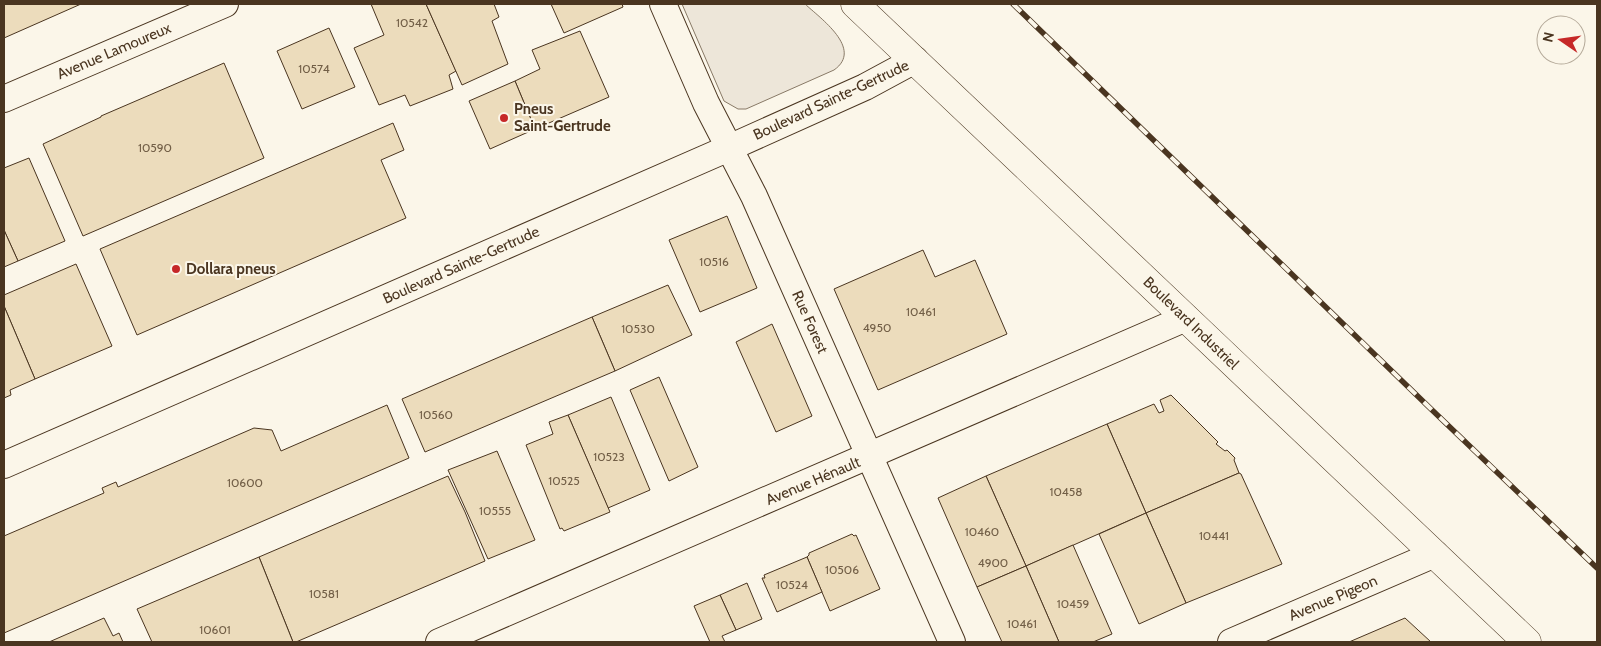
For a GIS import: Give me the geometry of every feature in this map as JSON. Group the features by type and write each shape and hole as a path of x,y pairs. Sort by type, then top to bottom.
{"street":[{"name":"Avenue Lamoureux","path":"4,99 225,4"},
{"name":"Rue Forest","path":"663,4 706,103 754,196 952,642"},
{"name":"Boulevard Industriel","path":"855,4 1527,642"},
{"name":"Boulevard Sainte-Gertrude","path":"4,465 729,148 865,87 915,60"},
{"name":"Avenue Hénault","path":"439,642 1186,318"},
{"name":"Avenue Pigeon","path":"1231,642 1435,554"}],"shaded area":[{"path":"682,4 805,4 829,25 836,34 842,44 844,53 842,62 834,70 746,109 738,109 724,101"}],"building":[{"path":"4,4 81,4 4,38"},
{"path":"371,4 426,4 456,71 449,75 453,89 410,106 405,95 379,105 354,48 384,35"},
{"path":"426,4 494,4 499,17 492,21 508,64 462,85"},
{"path":"551,4 622,4 623,7 564,33"},
{"path":"329,28 355,87 302,109 277,51"},
{"path":"580,31 609,97 535,129 515,81 540,69 532,50"},
{"path":"224,63 264,158 83,236 43,144 101,116"},
{"path":"515,81 535,129 490,149 469,101"},
{"path":"393,123 404,150 381,160 406,218 137,335 100,249"},
{"path":"29,158 65,241 18,261 4,230 4,168"},
{"path":"727,216 757,288 700,312 669,240"},
{"path":"4,230 18,261 4,267"},
{"path":"923,250 935,277 975,260 1007,334 878,390 834,289"},
{"path":"76,264 112,346 35,379 4,306 4,295"},
{"path":"668,285 692,335 615,371 592,317"},
{"path":"4,306 35,379 10,390 11,395 4,398"},
{"path":"592,317 615,371 425,452 402,399"},
{"path":"772,324 812,416 776,432 736,342"},
{"path":"659,377 698,467 669,481 630,390"},
{"path":"1171,395 1218,442 1216,444 1225,451 1227,450 1235,458 1239,473 1146,513 1107,424 1154,404 1159,413 1164,411 1160,400"},
{"path":"611,397 650,490 608,508 568,415"},
{"path":"387,405 409,458 4,633 4,536 104,493 102,488 116,482 118,487 254,428 272,430 281,451"},
{"path":"568,415 610,512 564,531 562,528 560,529 526,445 553,434 549,422"},
{"path":"1107,424 1146,513 1026,566 986,476"},
{"path":"497,451 535,540 488,559 448,470"},
{"path":"1239,473 1282,564 1186,603 1146,513"},
{"path":"448,476 485,561 293,642 259,557"},
{"path":"986,476 1026,566 977,587 938,498"},
{"path":"1146,513 1186,603 1139,624 1099,534"},
{"path":"852,534 856,535 880,589 830,611 807,557 809,553"},
{"path":"1073,545 1112,634 1093,642 1059,642 1026,566"},
{"path":"259,557 293,642 152,642 137,609"},
{"path":"807,557 822,592 777,612 762,578 765,578 764,575"},
{"path":"1026,566 1059,642 1002,642 977,587"},
{"path":"747,583 762,619 736,630 720,595"},
{"path":"720,595 736,630 722,636 725,642 710,642 694,606"},
{"path":"104,618 113,636 119,633 123,642 49,642"},
{"path":"1405,618 1431,642 1349,642"}],"railway":[{"path":"1013,4 1597,568"}],"place":[{"name":"Pneus Saint-Gertrude","path":"504,118"},
{"name":"Dollara pneus","path":"176,269"}]}
